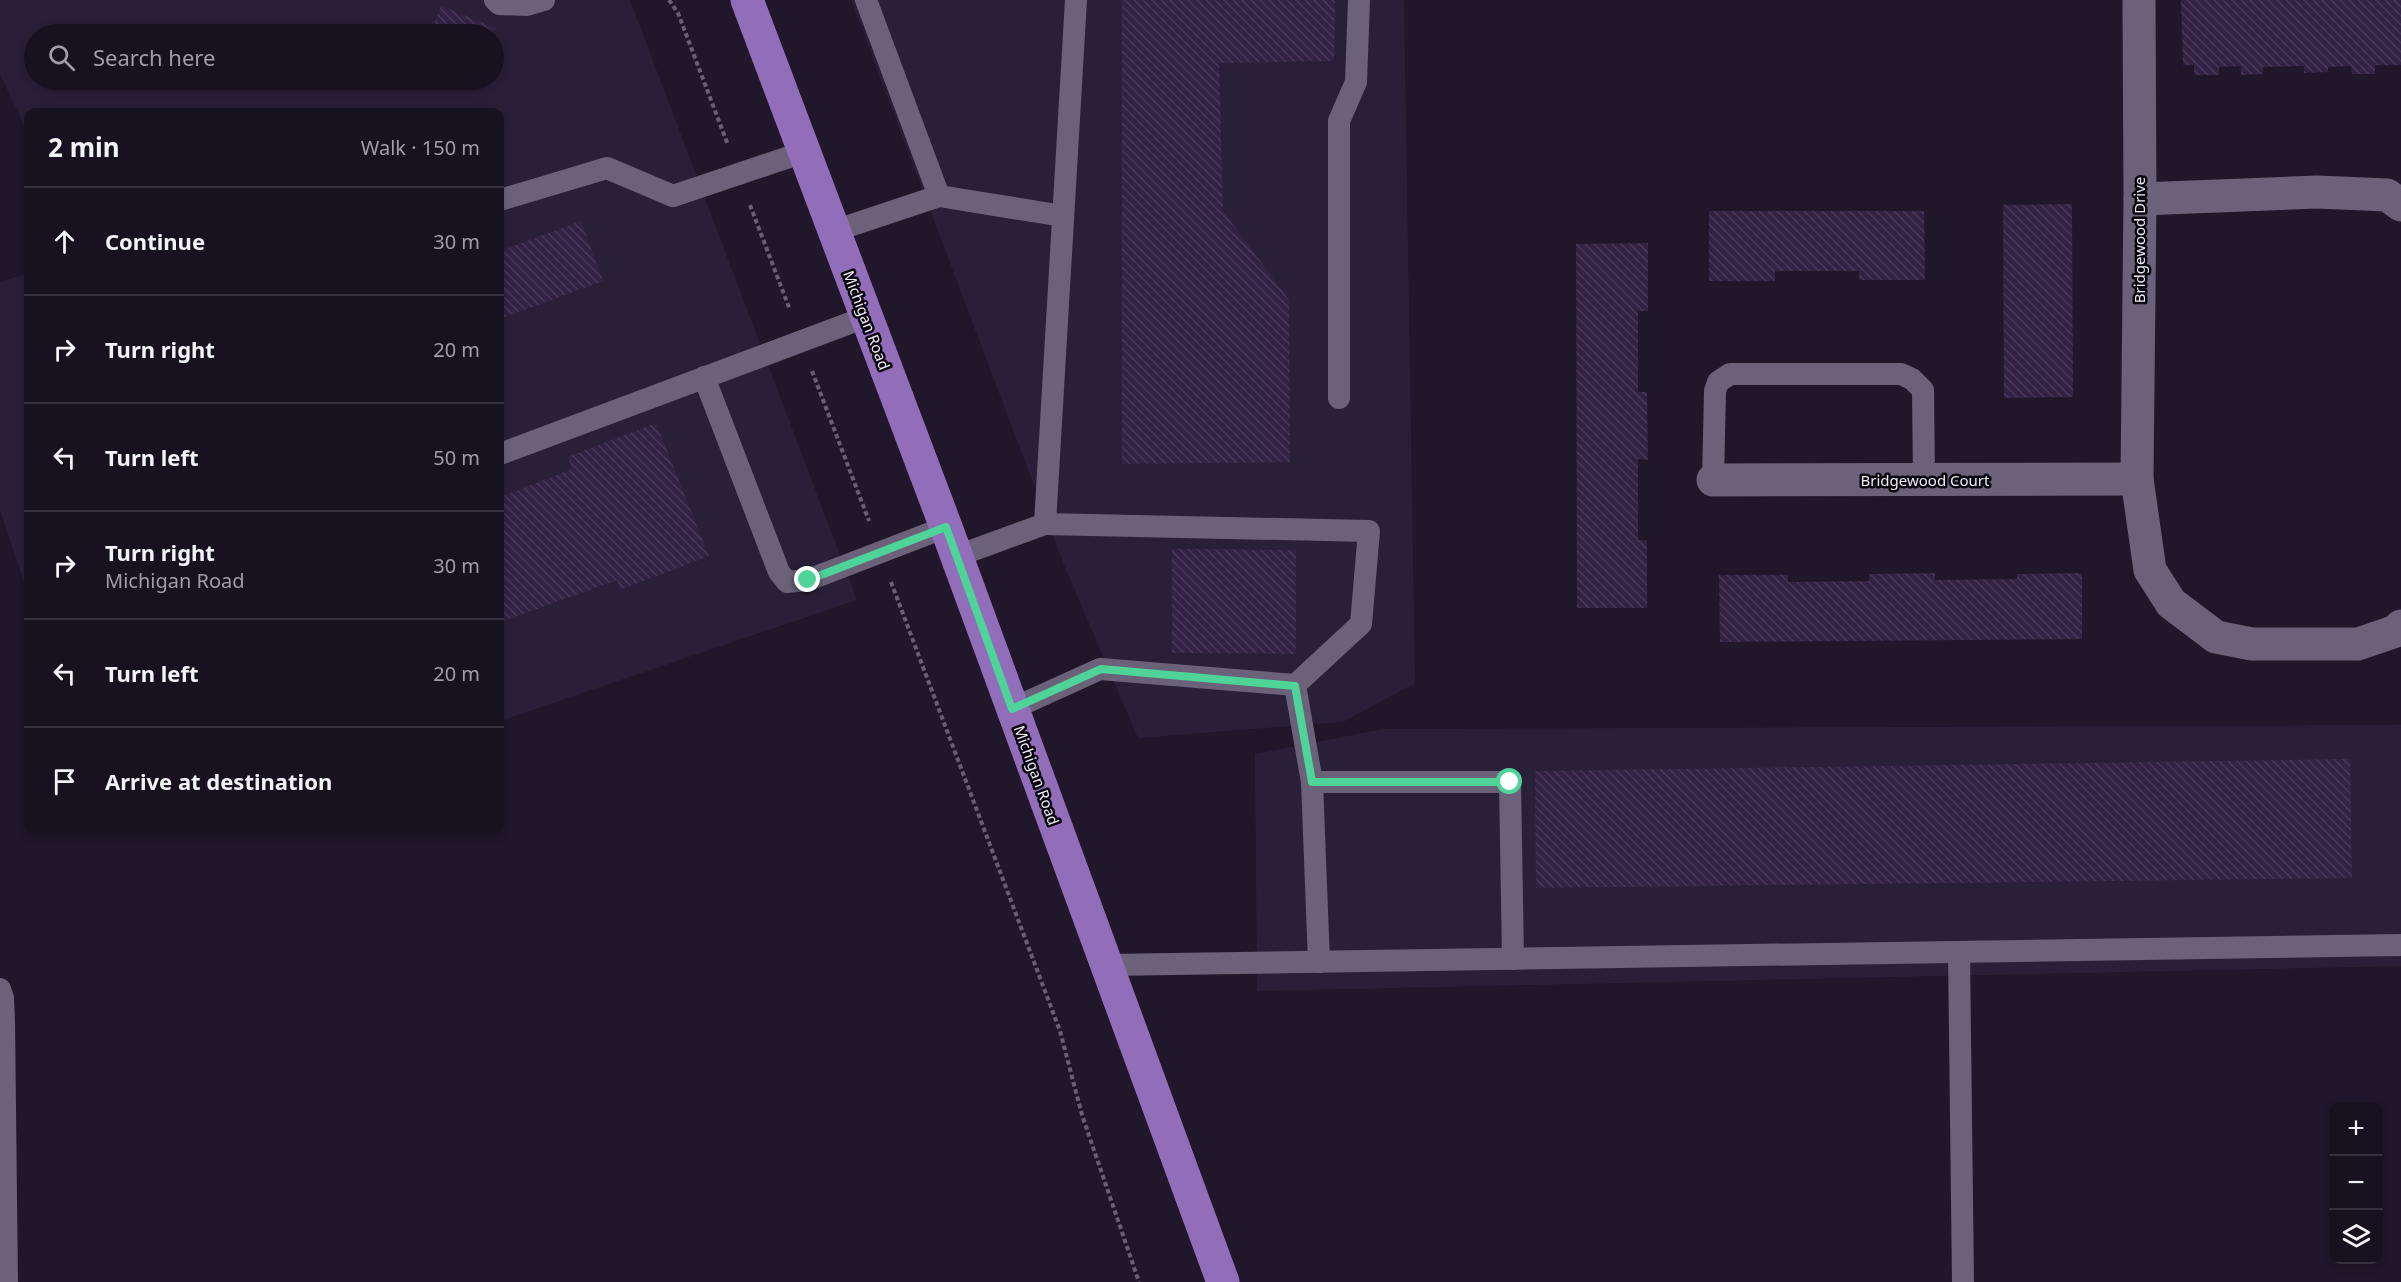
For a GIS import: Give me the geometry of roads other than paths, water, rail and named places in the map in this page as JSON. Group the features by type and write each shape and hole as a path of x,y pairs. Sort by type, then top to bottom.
{"main road":[{"name":"Michigan Road","path":"747,0 951,542 1223,1282"}],"street":[{"name":"Bridgewood Drive","path":"2139,0 2140,199 2137,479 2150,570 2171,603 2216,637 2252,644 2358,644 2396,631 2401,626"},
{"path":"2140,199 2317,192 2387,195 2401,206"},
{"name":"Bridgewood Court","path":"1713,480 2137,479"}],"lane":[{"path":"495,0 499,4 527,6 544,0"},
{"path":"866,0 939,196"},
{"path":"1045,524 1076,0"},
{"path":"1338,398 1338,121 1356,81 1359,0"},
{"path":"504,199 607,168 673,196 804,152"},
{"path":"834,231 939,196 1063,216"},
{"path":"504,452 866,316"},
{"path":"1713,480 1715,391 1718,382 1730,374 1901,374 1912,379 1923,390 1924,480"},
{"path":"704,377 779,572 787,582 808,580 880,552 951,542 1045,524 1369,531 1360,624 1295,686 1101,669 1012,709"},
{"path":"1295,686 1312,782 1319,962"},
{"path":"1312,782 1510,782 1513,959"},
{"path":"1107,965 2401,945"},
{"path":"1959,952 1963,1282"},
{"path":"0,990 3,998 4,1022 7,1282"}]}
